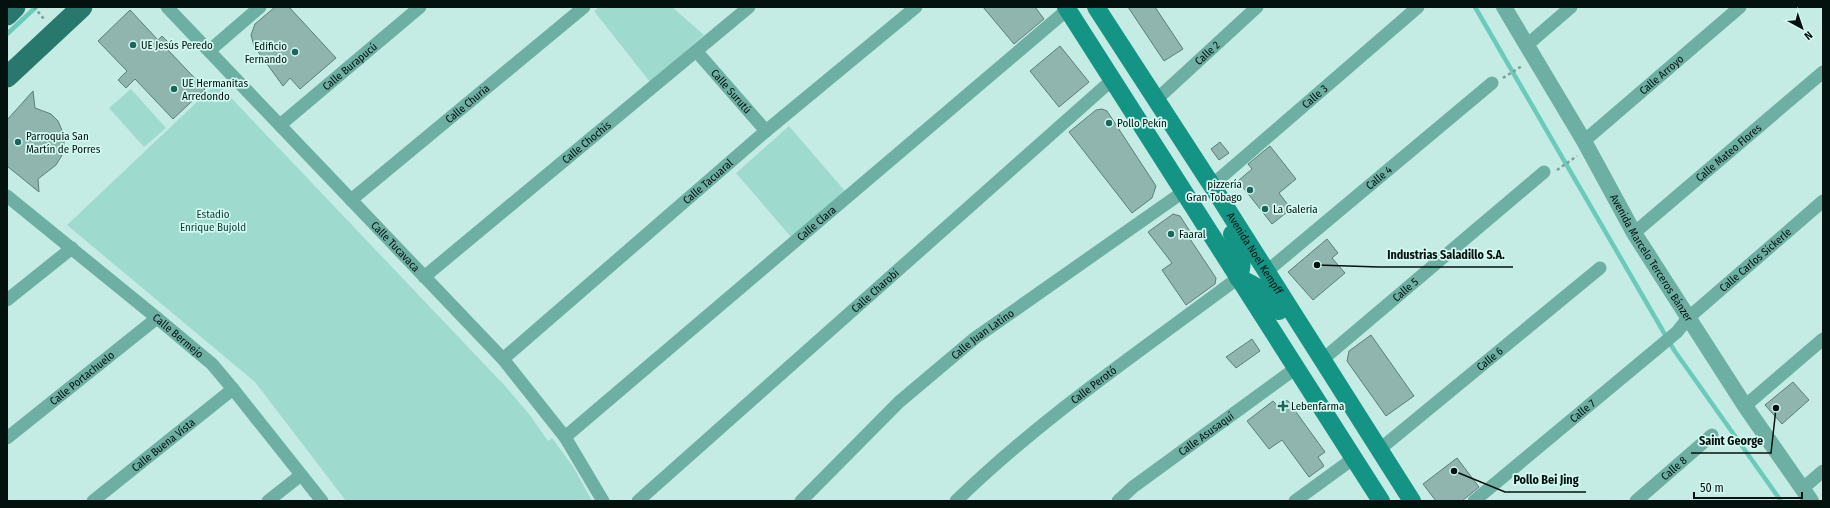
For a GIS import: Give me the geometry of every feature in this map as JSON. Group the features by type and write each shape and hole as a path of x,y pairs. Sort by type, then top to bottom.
{"main road":[{"path":"7,15 15,7"},
{"path":"7,77 82,7"},
{"path":"1086,7 1098,50 1109,75"},
{"name":"Avenida Noel Kempff","path":"1096,7 1157,99 1412,501"},
{"path":"1066,8 1381,501"},
{"path":"1215,191 1241,255 1243,269 1238,278"},
{"path":"1238,278 1252,284 1266,293 1298,338 1318,353"},
{"path":"1366,477 1394,501"}],"street":[{"name":"Calle Tucavaca","path":"167,7 503,358 565,437 603,501"},
{"path":"209,51 260,7"},
{"name":"Calle Burapucú","path":"280,125 420,7"},
{"name":"Calle Churia","path":"351,200 584,7"},
{"name":"Calle Chochís","path":"424,277 697,52 749,7"},
{"name":"Calle Tacuaral","path":"503,358 766,130 916,7"},
{"name":"Calle 2","path":"1157,99 1257,7"},
{"name":"Calle 3","path":"1215,191 1418,7"},
{"name":"Avenida Marcelo Terceros Bánzer","path":"1504,7 1584,141 1634,232 1745,406 1806,495"},
{"path":"1527,45 1571,7"},
{"name":"Calle Arroyo","path":"1584,141 1740,7"},
{"name":"Calle Clara","path":"565,437 1066,8"},
{"name":"Calle Surutú","path":"697,52 766,130"},
{"name":"Calle Mateo Flores","path":"1634,232 1823,72"},
{"name":"Calle Charobi","path":"638,501 1109,75"},
{"name":"Calle 4","path":"1266,272 1492,83"},
{"name":"Calle 5","path":"1318,353 1550,171"},
{"name":"Calle Juan Latino","path":"801,501 899,402 975,338 1183,192"},
{"name":"Calle Bermejo","path":"7,196 212,364 322,501"},
{"name":"Calle Carlos Sickerle","path":"1688,318 1823,201"},
{"path":"7,300 72,248"},
{"name":"Calle 6","path":"1380,449 1600,268"},
{"name":"Calle Perotó","path":"956,501 981,477 1047,420 1238,278"},
{"name":"Calle Portachuelo","path":"7,438 157,318"},
{"name":"Calle 7","path":"1474,501 1677,332 1688,318"},
{"path":"1745,406 1823,339"},
{"name":"Calle Asusaquí","path":"1118,501 1133,488 1296,368"},
{"name":"Calle Buena Vista","path":"93,501 233,389"},
{"name":"Calle 8","path":"1636,501 1712,435"},
{"path":"1295,501 1354,458"},
{"path":"1806,495 1823,471"},
{"path":"268,501 301,475"}],"path":[{"path":"34,7 43,17"},
{"path":"1506,78 1523,66"},
{"path":"1550,171 1576,157"}],"green space":[{"path":"599,7 672,7 704,35 650,82 594,11"},
{"name":"Estadio Enrique Bujold","path":"217,83 506,387 529,414 548,441 552,438 574,468 592,501 346,501 255,382 67,225"},
{"path":"131,89 166,128 144,147 109,108"},
{"path":"789,126 845,191 791,237 736,173"}],"building":[{"name":"Edificio Fernando","path":"275,7 289,7 336,58 300,89 290,78 283,86 254,46 251,35 255,24"},
{"path":"983,7 1035,7 1044,19 1014,44"},
{"path":"1128,7 1155,7 1183,49 1164,61"},
{"path":"130,10 158,40 162,36 171,45 167,49 205,89 173,119 135,79 126,88 118,80 127,71 98,41"},
{"path":"1060,46 1089,82 1059,107 1030,71"},
{"path":"33,91 35,108 51,114 58,121 64,135 64,152 56,165 38,179 39,192 7,166 7,120"},
{"path":"1102,109 1107,111 1156,186 1152,198 1132,213 1069,132 1096,110"},
{"path":"1220,142 1229,153 1219,160 1211,149"},
{"path":"1270,146 1296,179 1279,193 1291,209 1272,224 1238,181 1252,169 1248,164"},
{"path":"1173,214 1180,216 1193,236 1190,239 1216,278 1215,284 1186,305 1162,270 1172,263 1148,232"},
{"path":"1327,239 1338,253 1332,258 1345,273 1313,300 1288,272"},
{"path":"1371,335 1414,396 1386,416 1347,361 1349,351"},
{"path":"1252,339 1260,351 1236,368 1226,357"},
{"path":"1793,382 1809,400 1782,424 1765,405"},
{"path":"1284,400 1288,401 1325,452 1318,457 1324,466 1309,477 1282,440 1269,449 1247,421 1273,401 1277,405"},
{"path":"1457,458 1479,487 1462,501 1436,501 1423,484"}],"waterway":[{"path":"7,34 36,7"},
{"path":"1475,7 1674,350 1781,501"}],"place":[{"name":"UE Jesús Peredo","path":"133,45"},
{"name":"Edificio Fernando","path":"295,52"},
{"name":"UE Hermanitas Arredondo","path":"174,89"},
{"name":"Pollo Pekín","path":"1109,123"},
{"name":"Parroquia San Martín de Porres","path":"18,142"},
{"name":"pizzería Gran Tobago","path":"1250,190"},
{"name":"La Galeria","path":"1265,209"},
{"name":"Faaral","path":"1171,234"},
{"name":"Industrias Saladillo S.A.","path":"1317,265"},
{"name":"Lebenfarma","path":"1283,406"},
{"name":"Saint George","path":"1776,408"},
{"name":"Pollo Bei Jing","path":"1454,471"}]}
